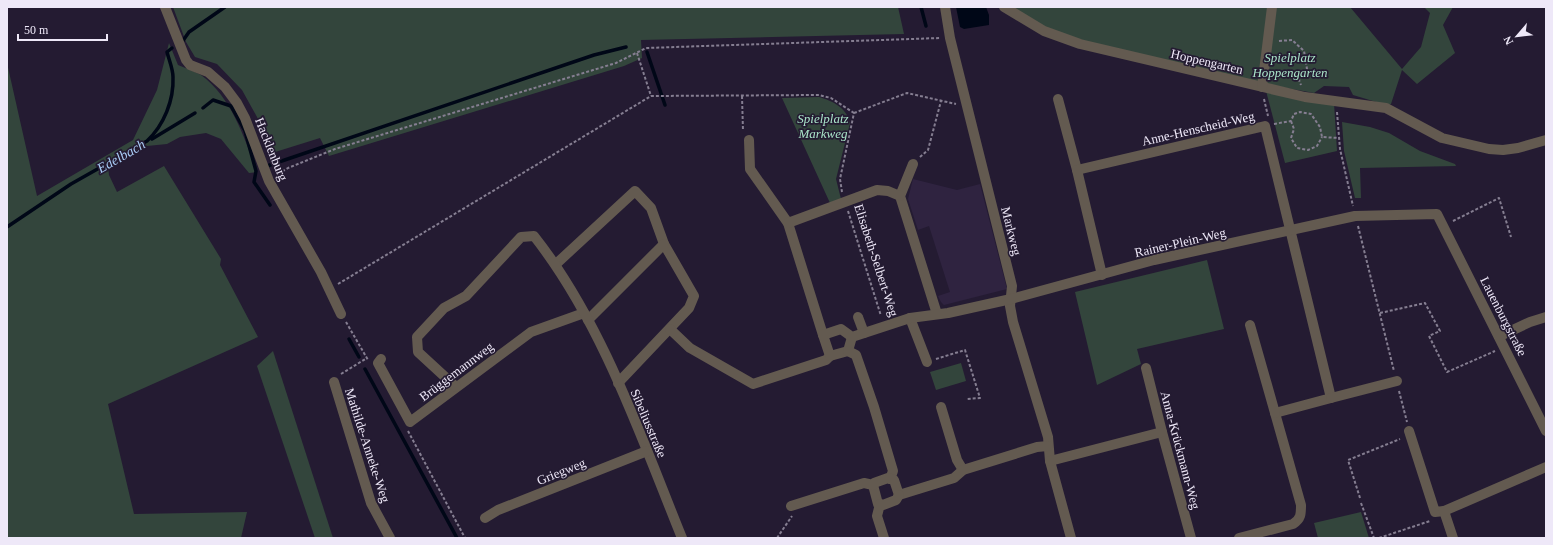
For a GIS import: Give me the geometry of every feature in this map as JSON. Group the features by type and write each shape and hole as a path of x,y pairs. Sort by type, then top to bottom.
{"street":[{"name":"Hacklenburg","path":"165,7 186,60 190,65 208,72 225,87 237,103 245,118 269,181 341,314"},
{"name":"Markweg","path":"945,7 950,38 969,107 1012,286 1012,322 1048,437 1050,461 1070,538"},
{"name":"Hoppengarten","path":"1004,7 1044,31 1080,44 1308,97 1386,108 1442,138 1489,149 1503,150 1518,148 1546,140"},
{"path":"1262,87 1266,45 1272,7"},
{"path":"1058,99 1077,170 1102,275"},
{"name":"Anne-Henscheid-Weg","path":"1077,170 1265,126 1291,232"},
{"path":"748,140 750,170 788,223 830,356"},
{"path":"913,164 900,196 937,314"},
{"path":"788,223 877,190 888,191 900,196"},
{"path":"556,264 635,191 651,208 664,244 694,296 689,308 618,383"},
{"name":"Rainer-Plein-Weg","path":"1011,299 1154,260 1291,232 1356,216 1437,214"},
{"name":"Lauenburgstraße","path":"1437,214 1500,336 1546,431"},
{"path":"1291,232 1331,398"},
{"name":"Sibeliusstraße","path":"456,387 418,352 417,337 444,308 466,296 521,237 534,236 556,264 586,316 618,383 682,538"},
{"path":"586,316 664,244"},
{"name":"Elisabeth-Selbert-Weg","path":"823,335 840,329 852,336 910,318 1011,299"},
{"name":"Brüggemannweg","path":"381,359 378,363 410,422 531,332 586,316"},
{"path":"858,317 864,333"},
{"path":"910,318 927,362"},
{"path":"1500,336 1530,322 1546,318"},
{"path":"1239,538 1293,524 1300,517 1301,504 1250,325"},
{"path":"670,329 690,348 753,384 826,360 830,356 848,351 856,355 874,407 893,471 890,479"},
{"path":"848,351 852,336"},
{"name":"Anna-Krückmann-Weg","path":"1146,368 1191,538"},
{"path":"1275,413 1397,381"},
{"name":"Mathilde-Anneke-Weg","path":"334,382 371,503 390,538"},
{"path":"941,407 957,460 963,470"},
{"path":"1050,461 1162,432"},
{"path":"1410,433 1436,512 1445,513 1546,467"},
{"path":"880,504 883,505 896,500 899,495 954,478 963,470 1037,447 1048,446"},
{"name":"Griegweg","path":"485,518 498,510 647,451"},
{"path":"791,506 864,483 873,485 874,483 888,478 894,480 899,495"},
{"path":"873,485 878,504 880,504"},
{"path":"880,504 877,516 884,538"},
{"path":"1445,513 1453,538"}],"path":[{"path":"269,181 288,168 335,149 609,65 630,57 646,48 950,38"},
{"path":"1266,45 1284,39 1292,40 1304,50 1307,69 1299,80 1308,97"},
{"path":"636,53 651,96"},
{"path":"1262,87 1269,122 1265,126"},
{"path":"329,290 651,96 819,95 831,98 854,113 907,93 969,107"},
{"path":"742,96 743,132 748,140"},
{"path":"1337,100 1340,149 1410,433 1348,460 1360,498"},
{"path":"913,164 928,150 941,101"},
{"path":"1300,112 1311,114 1320,127 1322,137 1317,146 1308,150 1297,148 1291,138 1294,129 1291,121 1294,114 1300,112"},
{"name":"Elisabeth-Selbert-Weg","path":"854,113 840,179 845,201 884,326"},
{"path":"1265,126 1291,121"},
{"path":"1322,137 1339,138"},
{"path":"1443,226 1499,198 1511,237"},
{"path":"1380,313 1426,303 1440,331 1429,336 1447,372 1505,347"},
{"path":"927,362 965,350 980,398 966,399"},
{"path":"334,382 344,371 367,358"},
{"path":"1361,503 1374,538"},
{"path":"777,538 792,516 791,506"},
{"path":"1379,538 1445,513"}],"shaded area":[{"path":"913,179 957,190 980,184 1007,289 944,305 941,302 938,296 950,292 929,226 918,230 908,199"}],"green space":[{"path":"173,7 898,7 904,34 641,40 642,58 624,66 329,156 320,138 272,153 257,117 242,90 217,64 195,57 186,42"},
{"path":"1011,7 1350,7 1402,69 1421,47 1430,13 1424,7 1453,7 1443,25 1455,53 1417,84 1402,70 1391,104 1386,105 1353,95 1349,87 1324,86 1314,93 1264,84 1080,41 1047,28"},
{"path":"169,43 178,65 201,75 212,84 221,95 236,119 257,172 249,173 221,139 206,133 180,137 167,144 147,146 108,167 109,175 117,192 164,166 221,259 220,265 258,337 108,404 134,514 247,512 241,538 7,538 7,63 37,196 133,140 157,90"},
{"name":"Spielplatz Hoppengarten","path":"1266,91 1334,103 1337,151 1285,163"},
{"name":"Spielplatz Markweg","path":"819,97 843,109 850,123 836,179 841,199 830,203 782,98"},
{"path":"1342,122 1370,127 1389,133 1420,151 1455,164 1456,166 1360,168 1361,198 1355,198 1344,151"},
{"path":"1207,260 1224,329 1137,349 1141,364 1097,385 1075,292"},
{"path":"273,351 333,538 315,538 257,366"},
{"path":"961,363 966,381 936,390 930,372"},
{"path":"1361,512 1369,538 1318,538 1314,523"}],"water":[{"path":"956,7 986,7 989,15 989,25 964,29 960,27"}],"waterway":[{"name":"Edelbach","path":"182,42 189,32 225,7"},
{"path":"921,7 926,26"},
{"path":"267,166 594,55 626,47"},
{"name":"Edelbach","path":"7,227 71,184 147,141 153,135 167,112 172,94 173,74 167,52 172,48"},
{"path":"647,52 665,105"},
{"path":"203,108 213,100 231,106 245,131 256,171 254,182 270,205"},
{"path":"152,139 195,113"},
{"path":"349,339 359,357"},
{"path":"365,369 457,538"}]}
